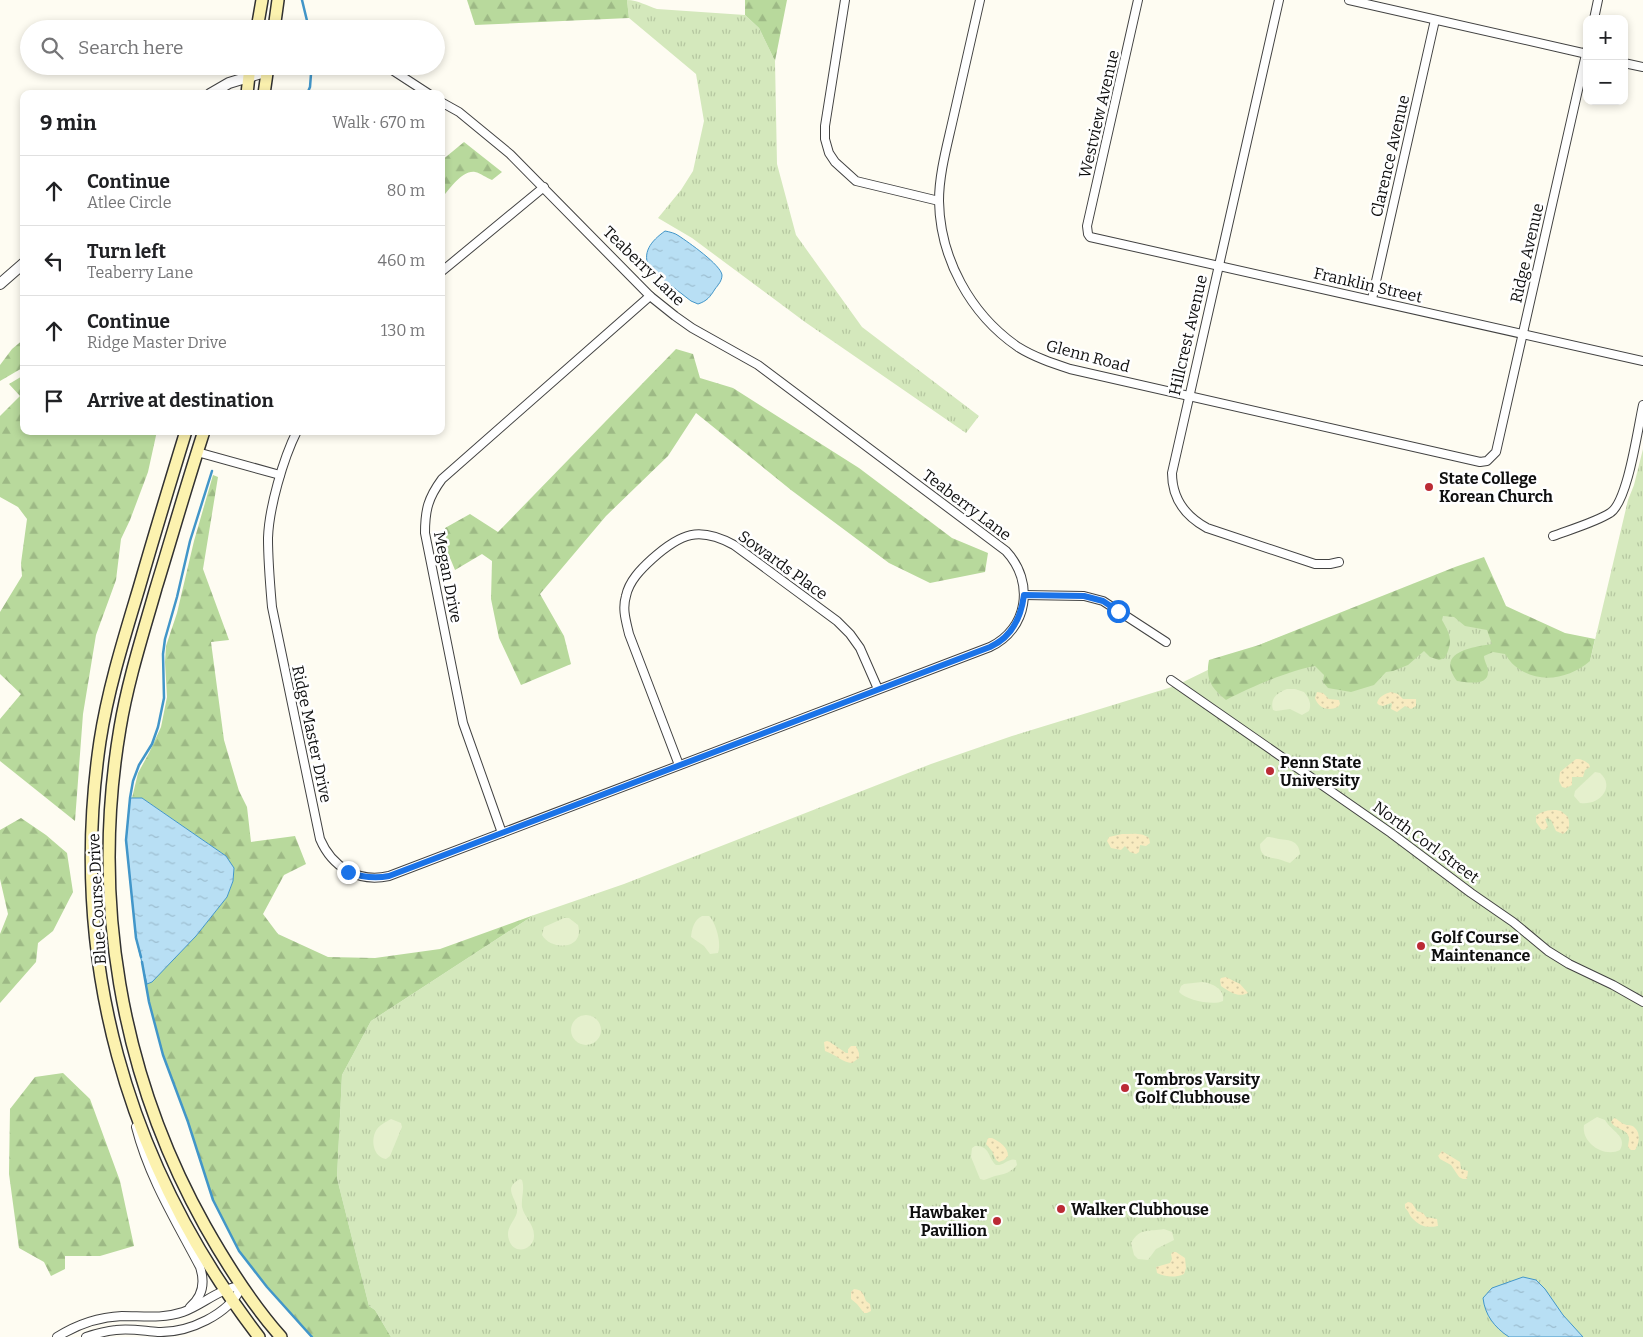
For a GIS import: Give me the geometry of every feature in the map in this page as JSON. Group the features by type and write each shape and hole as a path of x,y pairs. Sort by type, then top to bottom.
{"main road":[{"path":"259,20 262,0"},
{"path":"275,20 278,0"},
{"path":"248,90 249,75"},
{"path":"265,90 267,75"},
{"name":"Blue Course Drive","path":"185,435 114,673 100,740 91,849 95,941 111,1031 127,1090 148,1148 170,1197 197,1247 232,1302 258,1337"},
{"name":"Blue Course Drive","path":"203,435 137,652 123,712 109,819 109,881 113,942 120,989 133,1049 146,1095 181,1181 218,1250 242,1286 281,1337"}],"street":[{"path":"845,0 825,126 825,138 829,153 835,162 856,181 939,201"},
{"name":"Glenn Road","path":"980,0 945,154 940,181 939,201 945,246 952,266 980,312 998,331 1018,347 1045,361 1070,369 1480,462 1490,459"},
{"name":"Westview Avenue","path":"1088,234 1087,226 1138,0"},
{"name":"Hillcrest Avenue","path":"1279,0 1188,395 1172,473 1172,482 1175,495 1186,513 1207,528 1315,564 1339,562"},
{"path":"1349,0 1583,52"},
{"path":"1595,15 1598,0"},
{"name":"Clarence Avenue","path":"1372,299 1436,20"},
{"name":"Ridge Avenue","path":"1490,459 1496,452 1584,60"},
{"path":"1628,64 1643,67"},
{"path":"217,90 243,75"},
{"path":"400,75 423,90"},
{"name":"Teaberry Lane","path":"445,104 459,112 510,154 650,296 675,316 692,328 758,365 1006,551 1017,564 1021,573 1024,595 1023,608 1016,625 996,644 502,833"},
{"path":"445,269 544,187"},
{"name":"Franklin Street","path":"1088,234 1095,239 1372,299 1643,361"},
{"path":"0,284 20,266"},
{"name":"Megan Drive","path":"502,833 463,723 425,533 427,505 442,478 650,296"},
{"path":"1553,536 1610,513 1618,505 1622,496 1643,404"},
{"name":"Ridge Master Drive","path":"295,435 280,475 268,536 269,573 272,607 318,830 324,848 335,862 348,872 365,877 382,878 502,833"},
{"path":"197,452 280,475"},
{"name":"Sowards Place","path":"679,765 629,634 624,607 626,596 634,578 677,539 700,534 713,535 723,539 804,596 837,621 850,634 860,648 878,690"},
{"path":"1024,595 1084,596 1103,601 1166,642"},
{"name":"North Corl Street","path":"1171,680 1391,833 1513,922 1548,951 1569,964 1643,1002"},
{"path":"127,1090 142,1152 157,1186 203,1276 199,1297 185,1312"},
{"path":"57,1337 75,1327 109,1317 157,1317 185,1312 224,1290 242,1286"},
{"path":"86,1337 114,1330 127,1329 159,1332 179,1330 203,1321 232,1302 242,1286"}],"green space":[{"path":"467,0 627,0 629,18 475,25"},
{"path":"627,0 639,2 657,9 745,15 759,28 775,61 777,164 796,235 862,327 979,416 966,433 805,322 692,238 658,218 681,190 693,171 704,121 696,74 629,18"},
{"path":"745,0 787,0 775,61 759,28 745,15"},
{"path":"464,142 502,172 492,180 479,173 470,172 456,181 445,194 445,158"},
{"path":"20,342 20,369 0,381 0,365 12,349"},
{"path":"676,349 693,354 700,378 733,388 859,468 952,538 988,553 985,572 930,583 889,563 791,490 696,413 668,456 606,516 540,594 564,636 571,664 521,685 499,638 491,599 492,561 482,554 455,570 448,553 445,528 470,514 498,532"},
{"path":"20,377 20,396 9,384"},
{"path":"20,396 20,435 156,435 148,472 121,539 116,580 96,635 83,714 75,821 0,761 0,719 21,694 0,674 0,612 22,576 21,563 27,519 18,507 0,497 0,416"},
{"name":"Penn State University","path":"1643,449 1643,1337 391,1337 375,1310 369,1306 337,1178 342,1075 371,1021 534,915 624,884 931,764 1012,736 1175,686 1259,645 1400,592 1590,661 1628,500 1634,485"},
{"path":"213,475 218,477 203,569 229,640 211,642 224,740 239,791 247,807 251,842 295,836 306,864 284,875 263,914 278,934 328,957 375,958 440,949 534,915 371,1021 342,1075 337,1178 369,1306 375,1310 391,1337 312,1337 267,1287 239,1251 213,1200 188,1122 163,1055 149,1002 147,984 196,936 227,897 233,881 234,868 226,856 142,798 132,798 138,773 161,727 167,697 166,646 177,613 194,541"},
{"path":"1484,557 1506,606 1565,633 1595,639 1590,661 1563,676 1543,678 1524,672 1514,665 1505,654 1493,652 1484,656 1488,672 1484,680 1471,683 1457,681 1451,671 1450,663 1453,657 1466,649 1492,644 1487,630 1465,626 1454,617 1443,616 1442,620 1450,639 1445,658 1439,660 1430,657 1424,651 1408,665 1386,672 1374,685 1351,692 1328,688 1323,682 1324,675 1315,666 1270,680 1226,700 1211,683 1208,673 1209,660 1259,645"},
{"path":"1287,689 1304,692 1310,701 1309,711 1302,715 1290,709 1273,710 1273,699 1275,696"},
{"path":"1595,772 1600,773 1605,778 1606,789 1599,799 1593,802 1580,803 1574,796 1575,791"},
{"path":"21,818 46,835 67,853 73,892 53,931 38,943 36,962 0,1003 0,934 8,914 0,879 0,830"},
{"path":"1267,837 1293,842 1298,846 1300,854 1290,863 1265,856 1261,852 1260,844"},
{"path":"702,916 709,916 714,923 719,939 718,953 710,954 704,946 691,937 694,925"},
{"path":"564,918 569,918 578,925 579,933 577,939 566,945 552,944 542,935 544,927"},
{"path":"1202,982 1217,987 1222,993 1223,1001 1213,1003 1200,1001 1182,995 1179,992 1184,984"},
{"path":"586,1015 597,1019 601,1030 597,1041 586,1045 575,1041 571,1030 575,1019"},
{"path":"63,1073 90,1099 120,1181 134,1246 100,1256 65,1256 65,1269 51,1276 44,1262 19,1248 9,1174 10,1109 35,1077"},
{"path":"1597,1117 1605,1120 1618,1134 1622,1141 1620,1150 1607,1152 1601,1150 1586,1138 1584,1125"},
{"path":"391,1119 401,1123 402,1127 390,1156 386,1159 378,1155 373,1142 379,1127"},
{"path":"980,1146 986,1150 996,1165 1013,1159 1016,1160 1017,1165 1005,1174 984,1180 980,1179 971,1157 972,1148"},
{"path":"520,1179 522,1180 523,1187 522,1207 534,1231 531,1244 524,1249 515,1248 508,1235 517,1212 511,1189 515,1182"},
{"path":"1164,1229 1172,1232 1174,1240 1156,1249 1148,1260 1138,1259 1134,1255 1131,1243 1138,1234 1145,1231"}],"sand":[{"path":"1317,692 1323,693 1329,699 1339,700 1340,704 1338,707 1331,709 1321,707 1315,698"},
{"path":"1391,692 1398,694 1403,699 1416,699 1416,706 1411,709 1405,706 1397,712 1391,709 1391,703 1383,706 1377,703 1381,697"},
{"path":"1576,759 1585,761 1590,767 1585,770 1583,777 1572,777 1572,785 1566,788 1562,787 1559,781 1560,772"},
{"path":"1556,810 1561,811 1568,817 1569,827 1563,834 1556,831 1551,820 1548,818 1545,819 1548,827 1544,830 1536,822 1538,814"},
{"path":"1122,834 1143,835 1149,838 1150,843 1146,846 1140,845 1139,852 1136,854 1130,852 1125,846 1121,850 1111,848 1107,841 1109,837"},
{"path":"1226,977 1240,984 1248,993 1237,995 1221,986 1221,978"},
{"path":"827,1041 846,1053 848,1053 848,1049 851,1046 856,1046 859,1058 849,1063 825,1051 824,1042"},
{"path":"1614,1118 1637,1130 1639,1139 1635,1150 1631,1150 1628,1147 1629,1139 1627,1133 1611,1122"},
{"path":"988,1138 992,1138 1005,1147 1008,1156 1004,1160 999,1162 996,1160 986,1144"},
{"path":"1442,1151 1460,1162 1461,1169 1468,1171 1467,1179 1459,1177 1451,1165 1440,1159 1438,1156"},
{"path":"1408,1202 1412,1203 1417,1211 1423,1213 1426,1217 1437,1219 1438,1226 1424,1226 1415,1221 1405,1208 1405,1204"},
{"path":"1173,1252 1185,1258 1186,1268 1184,1274 1170,1276 1157,1273 1156,1267 1170,1263"},
{"path":"854,1289 862,1292 866,1301 870,1304 871,1311 864,1313 851,1299 851,1292"}],"water":[{"path":"665,231 676,234 689,243 720,271 722,275 721,281 704,302 698,304 691,301 650,269 647,263 647,253 655,239"},
{"path":"130,798 142,798 226,856 234,868 233,881 227,897 196,936 152,982 147,984 136,938 126,840"},
{"path":"1523,1277 1536,1280 1545,1289 1563,1315 1583,1337 1509,1337 1499,1329 1488,1315 1483,1298 1492,1288"}],"waterway":[{"path":"302,0 307,20"},
{"path":"309,90 311,75"},
{"path":"141,957 136,938 126,840 130,798 133,781 139,765 152,744 158,727 164,698 163,654 165,639 190,541 212,471"},
{"path":"142,962 149,1002 163,1055 188,1122 213,1200 239,1251 267,1287 312,1337"}],"place":[{"name":"State College Korean Church","path":"1429,487"},
{"name":"Penn State University","path":"1270,771"},
{"name":"Golf Course Maintenance","path":"1421,946"},
{"name":"Tombros Varsity Golf Clubhouse","path":"1125,1088"},
{"name":"Walker Clubhouse","path":"1061,1209"},
{"name":"Hawbaker Pavillion","path":"997,1221"}],"route":[{"path":"348,872 375,878 389,876 990,647 1004,638 1016,625 1023,608 1024,595 1084,596 1103,601 1118,611"}]}
